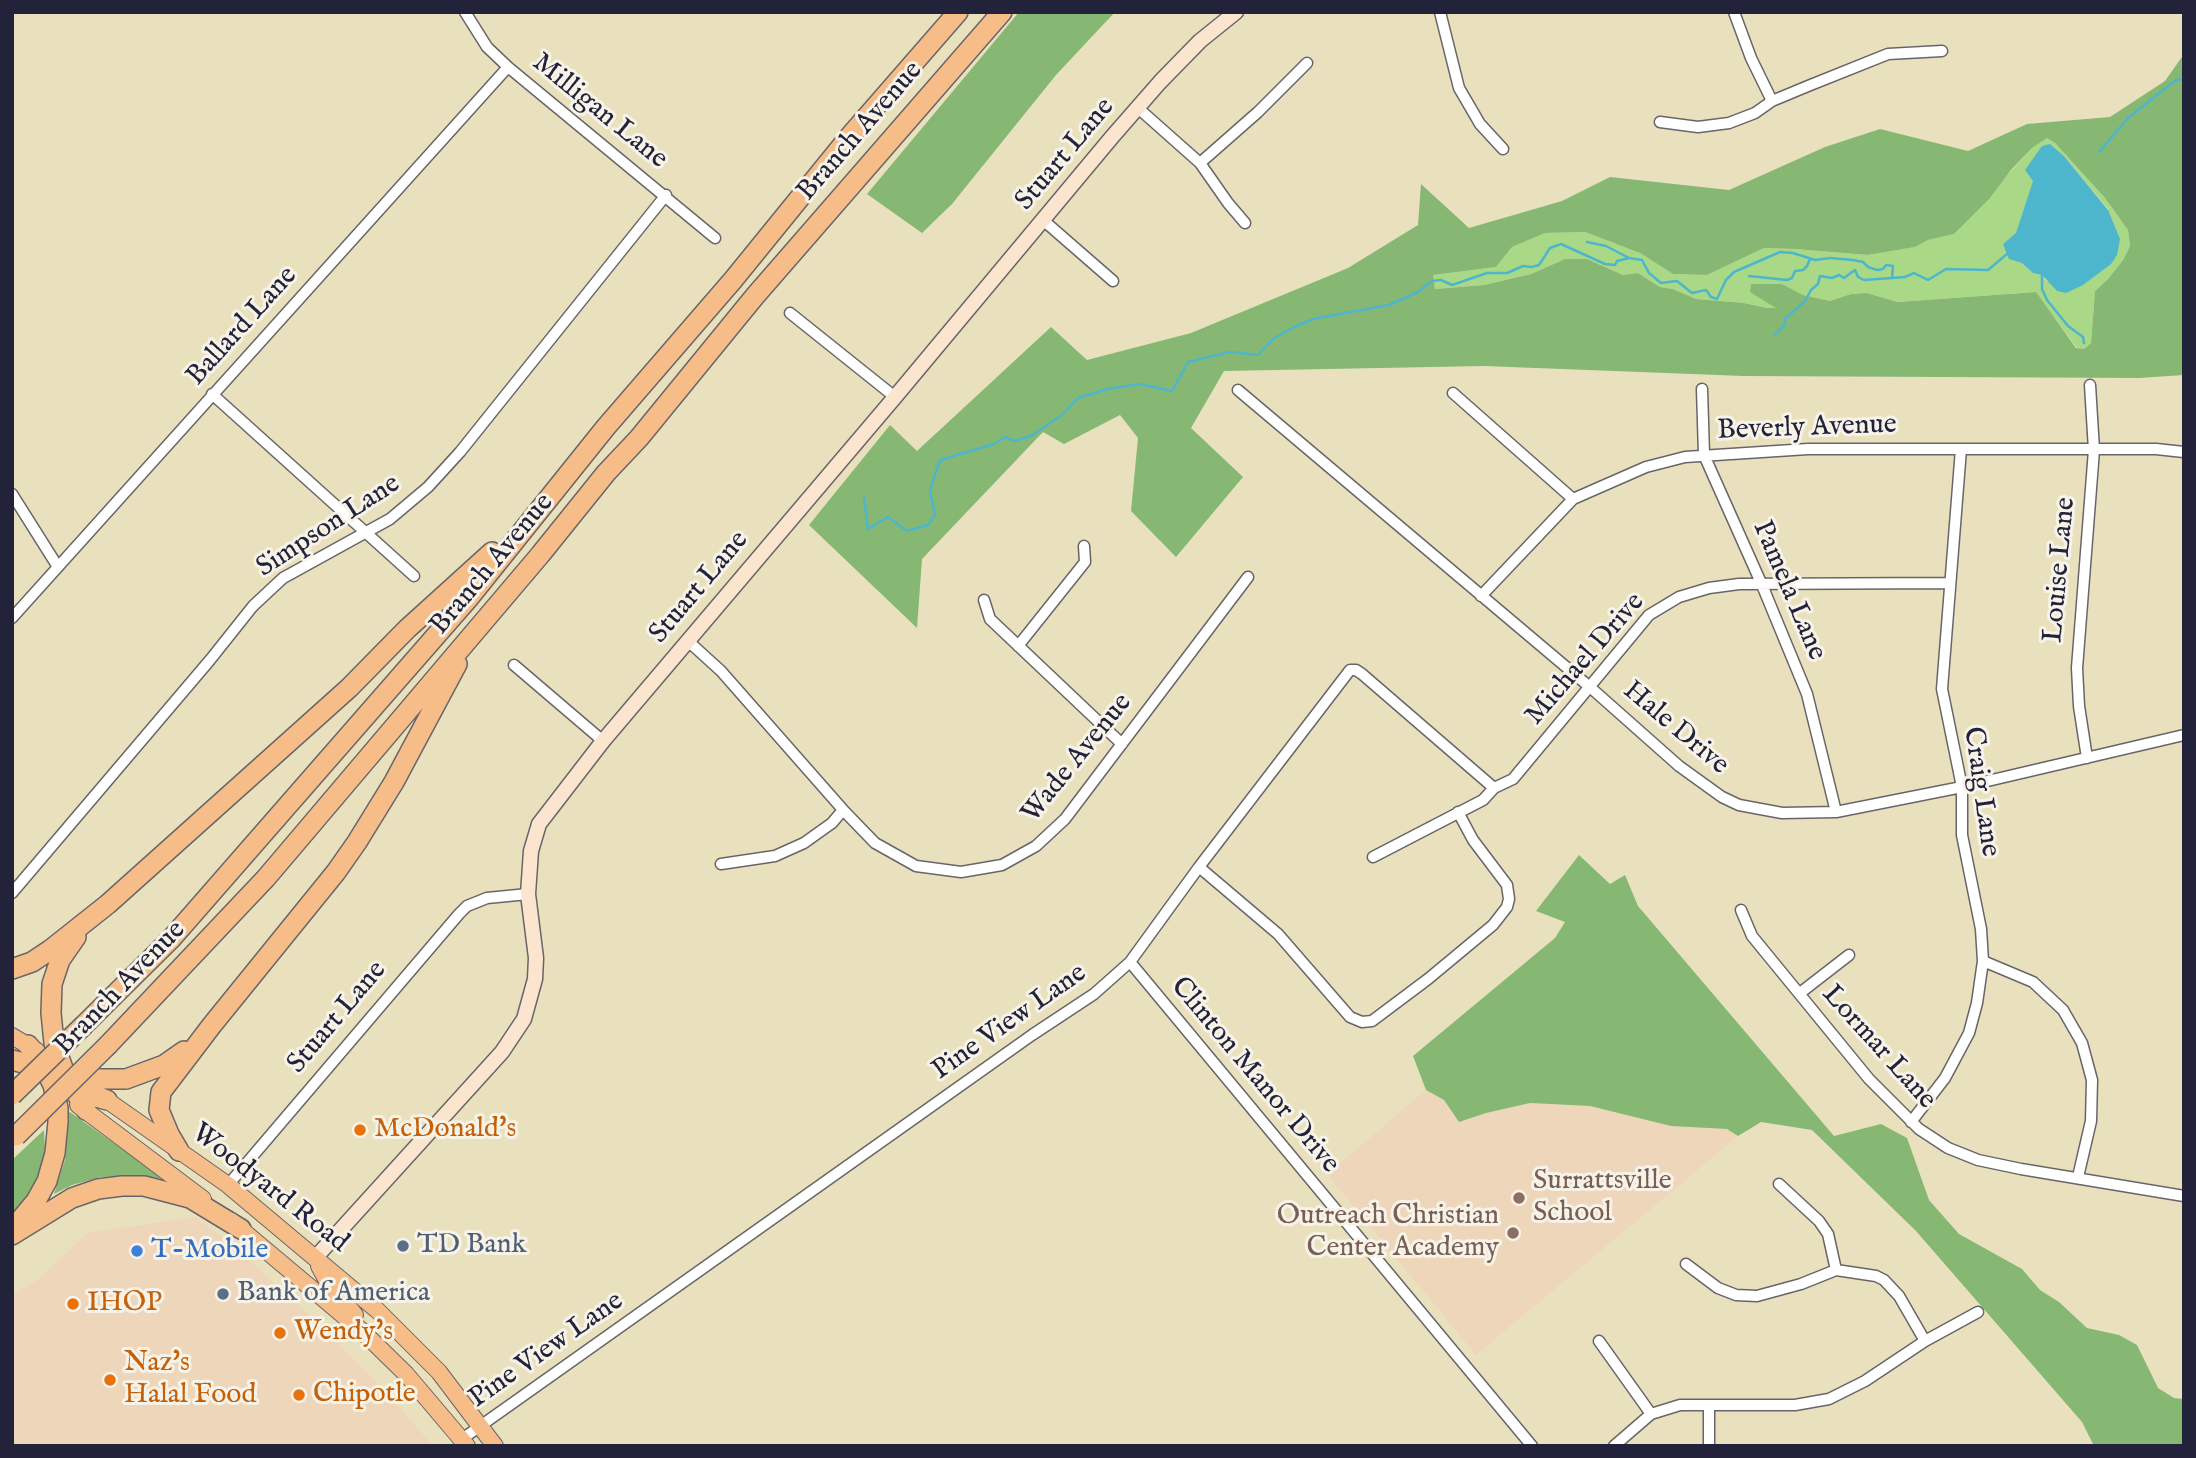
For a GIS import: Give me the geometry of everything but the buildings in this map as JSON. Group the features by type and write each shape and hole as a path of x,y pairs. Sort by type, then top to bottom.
{"highway":[{"name":"Branch Avenue","path":"12,1095 171,939 285,811 468,599 850,136 958,12"},
{"name":"Branch Avenue","path":"14,1137 108,1045 266,878 755,296 1002,12"},
{"path":"12,969 32,962 50,950 108,904 349,688 407,629 482,563 580,460"},
{"path":"179,1152 159,1110 161,1092 358,842 394,782 456,665 513,586"},
{"path":"12,1228 36,1201 51,1170 58,1122 59,1080 51,1013 52,984 60,960 91,916"},
{"path":"12,1081 137,1077 173,1059 212,1025"},
{"path":"20,1040 86,1111"},
{"path":"12,1061 107,1100"},
{"path":"12,1236 72,1198 97,1189 122,1186 144,1186 190,1198 242,1229"}],"main road":[{"name":"Woodyard Road","path":"107,1100 228,1185 377,1310 439,1372 495,1446"},
{"name":"Woodyard Road","path":"86,1111 242,1229 353,1323 438,1409 465,1443"},
{"path":"242,1229 294,1256 316,1257 326,1279 388,1357"}],"street":[{"name":"Milligan Lane","path":"465,12 487,47 508,67 715,238"},
{"name":"Stuart Lane","path":"228,1185 467,906 487,898 528,894 531,851 539,824 603,741 1160,82 1200,41 1236,12"},
{"path":"1440,12 1459,88 1480,124 1503,149"},
{"path":"1734,12 1751,58 1772,101"},
{"path":"1660,122 1684,127 1712,126 1743,118 1772,101 1888,54 1942,51"},
{"path":"1200,163 1258,112 1307,63"},
{"name":"Ballard Lane","path":"12,618 508,67"},
{"path":"1138,108 1200,163 1245,223"},
{"name":"Simpson Lane","path":"12,893 253,606 283,578 405,508 428,487 460,452 666,195"},
{"path":"1044,220 1113,282"},
{"path":"790,313 895,397"},
{"name":"Louise Lane","path":"2087,758 2078,706 2077,667 2094,450 2090,385"},
{"name":"Pamela Lane","path":"1702,389 1704,455 1762,585 1813,711 1836,812"},
{"name":"Hale Drive","path":"1238,390 1591,688 1679,766 1722,797 1746,807 1782,813 1836,812 1962,787 2184,735"},
{"path":"1453,393 1573,499"},
{"path":"212,394 414,576"},
{"name":"Beverly Avenue","path":"1480,596 1573,499 1646,467 1685,457 1808,449 2156,449 2184,452"},
{"name":"Craig Lane","path":"1911,1122 1945,1078 1969,1033 1977,1003 1983,961 1981,929 1962,835 1962,787 1942,689 1961,449"},
{"path":"12,494 58,567"},
{"path":"1018,646 1085,562 1084,547"},
{"name":"Wade Avenue","path":"688,640 721,671 875,843 916,866 961,872 1002,865 1036,846 1065,820 1248,577"},
{"name":"Michael Drive","path":"1373,857 1483,800 1494,788 1513,779 1644,621 1668,603 1709,588 1739,584 1950,583"},
{"path":"984,600 990,619 1122,744"},
{"path":"514,665 603,741"},
{"name":"Pine View Lane","path":"465,1443 481,1425 1032,1035 1082,1003 1130,962 1348,672 1354,669 1362,674 1494,788"},
{"path":"721,864 775,856 804,843 832,823 843,810"},
{"path":"1199,867 1278,934 1350,1017 1362,1022 1372,1021 1493,925 1507,907 1507,886 1473,840 1458,812"},
{"path":"316,1257 502,1052 524,1019 533,992 536,968 528,894"},
{"name":"Lormar Lane","path":"1741,910 1752,936 1869,1079 1911,1122 1948,1148 1978,1160 2021,1169 2184,1196"},
{"path":"1800,993 1849,955"},
{"path":"1983,961 2033,982 2063,1010 2082,1043 2092,1080 2091,1121 2078,1177"},
{"name":"Clinton Manor Drive","path":"1130,962 1532,1446"},
{"path":"1779,1184 1819,1220 1828,1234 1836,1270"},
{"path":"1686,1264 1718,1289 1737,1295 1757,1296 1801,1284 1836,1270 1868,1274 1884,1280 1899,1296 1925,1341"},
{"path":"1615,1446 1651,1414 1688,1404 1810,1404 1829,1399 1865,1381 1925,1341 1978,1312"},
{"path":"1599,1341 1651,1414"},
{"path":"1709,1406 1709,1446"}],"shaded area":[{"path":"1426,1090 1444,1100 1459,1122 1530,1103 1590,1106 1671,1126 1727,1129 1738,1136 1476,1355 1327,1174"},
{"path":"195,1217 229,1242 320,1325 391,1397 433,1446 12,1446 12,1295 39,1279 87,1233"}],"green space":[{"path":"1019,12 1115,12 1056,75 952,204 922,233 867,194"},
{"path":"2184,54 2184,375 2139,378 1744,376 1484,366 1224,371 1191,428 1243,477 1176,557 1131,511 1138,438 1120,415 1064,444 1043,432 922,559 917,628 809,525 890,425 917,451 1051,327 1087,360 1191,333 1348,268 1418,225 1421,184 1469,228 1562,201 1610,177 1729,190 1825,147 1880,129 1968,151 2027,124 2110,117 2165,81","holes":["2047,138 2055,143 2105,198 2128,230 2130,246 2123,260 2095,291 2091,343 2084,349 2076,348 2036,292 1898,302 1866,293 1851,294 1830,301 1803,295 1782,284 1751,284 1750,292 1776,308 1767,308 1696,299 1673,289 1660,287 1638,273 1623,275 1587,259 1565,259 1531,274 1484,285 1435,289 1433,275 1496,267 1512,247 1545,233 1585,232 1640,253 1673,274 1707,275 1764,248 1868,255 1915,247 1928,240 1954,234 1989,199 2032,148"]},
{"path":"2047,138 2055,143 2105,198 2128,230 2130,246 2123,260 2095,291 2091,343 2084,349 2077,348 2035,292 1898,302 1865,293 1851,294 1830,301 1803,295 1782,284 1778,308 1767,308 1696,299 1673,289 1660,287 1638,273 1623,275 1587,259 1565,259 1531,274 1484,285 1435,289 1432,275 1496,267 1512,247 1544,233 1585,232 1640,253 1673,274 1707,275 1764,248 1868,255 1915,247 1928,240 1954,234 2032,148","holes":["2050,144 2064,156 2108,209 2047,282 2042,275 2033,273 2003,244 2016,234 2034,180"]},
{"path":"1579,855 1610,884 1625,875 1638,906 1834,1136 1881,1124 1907,1138 1929,1200 1959,1234 2022,1269 2040,1290 2059,1302 2087,1328 2119,1335 2137,1345 2158,1388 2174,1398 2184,1399 2184,1446 2094,1446 2082,1422 1916,1231 1812,1130 1761,1122 1738,1136 1727,1129 1671,1126 1590,1106 1530,1103 1459,1122 1444,1100 1426,1090 1413,1056 1555,938 1565,922 1536,911"},
{"path":"70,1112 161,1179 135,1176 101,1177 72,1185 54,1194 65,1160 67,1131 64,1116"},
{"path":"44,1130 45,1149 40,1171 30,1192 12,1217 12,1160"}],"water":[{"path":"2050,144 2064,156 2108,210 2120,239 2117,255 2111,264 2083,285 2066,293 2057,291 2042,275 2033,273 2022,263 2009,259 2003,244 2016,233 2033,181 2025,170 2042,146"}],"waterway":[{"path":"2099,152 2128,118 2176,80 2184,79"},
{"path":"1587,242 1606,246 1629,258"},
{"path":"864,496 868,529 888,517 907,531 928,525 935,515 930,490 940,460 994,444 1005,437 1014,441 1031,436 1062,415 1078,398 1107,389 1140,384 1172,391 1188,362 1230,352 1258,355 1273,339 1313,319 1389,305 1418,292 1432,281 1441,280 1452,285 1487,273 1507,273 1523,266 1539,265 1550,248 1561,244 1605,264 1615,265 1617,261 1629,258 1642,260 1649,273 1661,283 1677,281 1692,293 1706,290 1711,297 1717,299 1726,280 1734,272 1780,252 1815,260 1853,260 1877,270 1886,265 1893,266 1892,278"},
{"path":"1775,334 1785,325 1785,319 1805,301 1818,284 1820,276 1832,278 1839,275 1844,278 1855,270 1858,277 1864,280 1905,277 1914,273 1928,280 1946,269 1988,270 2007,254"},
{"path":"1749,276 1787,280 1792,278 1795,271 1803,270 1810,259"},
{"path":"2042,275 2042,289 2047,300 2068,326 2083,337 2084,343"}],"place":[{"name":"McDonald's","path":"360,1130"},
{"name":"Surrattsville School","path":"1519,1198"},
{"name":"Outreach Christian Center Academy","path":"1513,1233"},
{"name":"TD Bank","path":"403,1246"},
{"name":"T-Mobile","path":"137,1251"},
{"name":"Bank of America","path":"223,1294"},
{"name":"IHOP","path":"73,1304"},
{"name":"Wendy's","path":"280,1333"},
{"name":"Naz's Halal Food","path":"110,1380"},
{"name":"Chipotle","path":"299,1395"}]}
